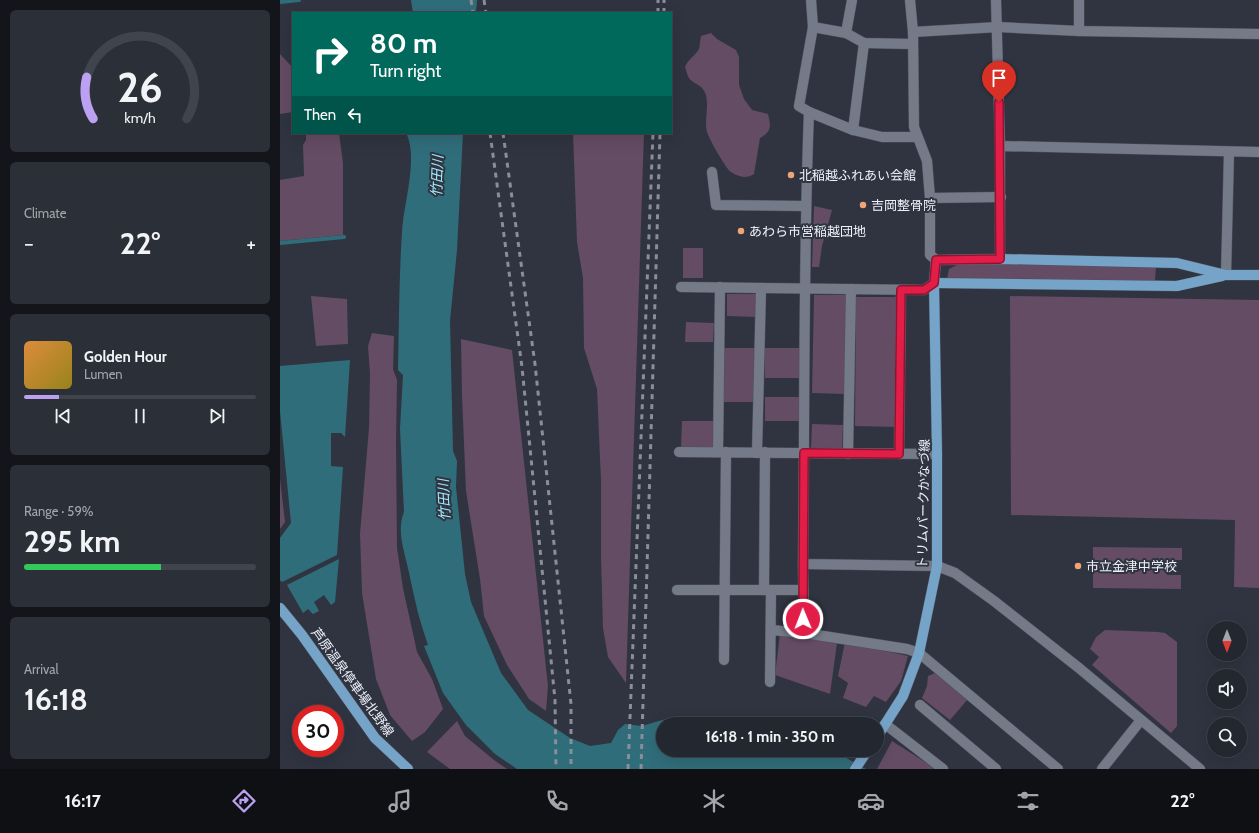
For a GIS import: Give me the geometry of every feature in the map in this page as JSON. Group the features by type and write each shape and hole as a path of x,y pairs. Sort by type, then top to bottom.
{"main road":[{"path":"936,260 1000,259 1177,263 1226,275"},
{"name":"トリムパークかなづ線","path":"885,724 903,696 919,653 937,566 934,283 936,260"},
{"path":"934,283 1177,286 1226,275 1259,275"},
{"name":"芦原温泉停車場北野線","path":"280,608 302,635 375,738 408,769"},
{"path":"855,769 863,757"}],"street":[{"path":"811,0 814,27 799,106 808,112 853,130 882,137 917,137"},
{"path":"846,33 852,0"},
{"path":"910,0 913,32 914,127 927,161 930,198 930,255 936,260"},
{"path":"996,0 998,28 1001,197 1000,259"},
{"path":"1079,0 1079,31"},
{"path":"814,27 846,33 864,43 912,44"},
{"path":"913,32 998,28 1259,34"},
{"path":"853,130 864,43"},
{"path":"804,633 805,206 808,112"},
{"path":"1000,146 1259,152"},
{"path":"1226,275 1229,152"},
{"path":"712,172 716,205 805,206"},
{"path":"930,198 1001,197"},
{"path":"681,287 924,290 934,283"},
{"path":"720,287 724,660"},
{"path":"760,288 761,452 771,630 770,682"},
{"path":"848,454 851,289"},
{"path":"899,454 901,290"},
{"path":"679,452 937,454"},
{"path":"803,564 937,566 955,573 994,601 1079,668 1200,769"},
{"path":"677,590 803,590"},
{"path":"771,630 804,633 907,649 919,653 1058,769"},
{"path":"920,705 996,769"},
{"path":"1102,769 1141,720"},
{"path":"885,724 943,769"}],"shaded area":[{"path":"711,33 717,39 736,50 739,57 739,85 744,99 752,110 768,114 770,128 767,133 760,138 754,174 751,176 740,176 731,172 718,154 707,132 706,95 700,86 689,78 685,67 699,49 701,36"},
{"path":"280,54 292,67 292,112 280,114"},
{"path":"306,134 339,134 343,163 343,235 280,241 280,180 304,176 303,145 306,140"},
{"path":"573,134 644,134 626,683 608,657 603,628 601,481 597,389 584,348 583,278 577,242"},
{"path":"814,206 832,210 822,246 819,267 812,267"},
{"path":"683,248 703,248 703,278 683,278"},
{"path":"961,263 1156,266 1155,281 947,279 949,269"},
{"path":"727,294 756,294 756,317 727,316"},
{"path":"814,295 846,295 845,394 812,393"},
{"path":"311,296 347,299 348,344 316,346"},
{"path":"1010,296 1259,300 1259,588 1234,587 1235,520 1011,515"},
{"path":"856,297 896,297 895,427 855,426"},
{"path":"686,322 714,323 713,342 685,342"},
{"path":"372,333 394,336 393,369 397,380 397,548 403,588 417,652 432,679 443,709 425,732 412,741 390,715 376,679 362,593 360,534 369,428 370,374 368,346"},
{"path":"461,339 512,350 548,686 546,711 529,699 507,665 484,616 480,579 466,491"},
{"path":"724,348 755,348 755,402 724,402"},
{"path":"765,348 802,348 802,378 765,378"},
{"path":"765,397 802,397 801,421 765,421"},
{"path":"682,421 715,421 715,449 681,448"},
{"path":"812,424 843,425 842,450 811,449"},
{"path":"280,479 285,522 280,529"},
{"path":"1093,547 1182,548 1182,560 1167,560 1167,575 1181,575 1181,589 1093,588"},
{"path":"1105,630 1165,633 1177,642 1177,726 1171,733 1092,665 1099,657 1090,649 1096,637"},
{"path":"780,634 837,643 830,694 775,675"},
{"path":"845,642 908,656 901,681 886,702 874,696 866,707 843,698 848,683 838,676"},
{"path":"935,673 968,699 950,720 922,698 927,686 928,676"},
{"path":"457,721 465,736 507,769 450,769 427,752"},
{"path":"892,741 936,769 877,769"}],"water":[{"path":"411,0 477,0 476,12 413,12"},
{"name":"竹田川","path":"406,134 463,134 457,250 450,321 453,451 457,461 456,487 465,574 471,602 501,673 528,710 570,738 590,746 611,743 618,730 625,724 642,726 656,722 656,757 845,757 866,769 517,769 495,754 466,725 443,693 424,646 428,645 422,628 401,538 401,525 404,512 400,429 403,375 398,370 400,284 402,232 411,168 410,143"},
{"path":"350,360 345,437 341,433 331,433 331,466 343,467 337,555 282,582 280,580 280,538 291,523 280,411 280,366"},
{"path":"339,559 335,602 331,605 324,595 314,602 319,611 313,614 308,609 303,613 287,585"}],"waterway":[{"path":"280,2 299,0"},
{"path":"280,243 344,237"}],"railway":[{"path":"471,0 473,12"},
{"path":"484,0 486,12"},
{"path":"658,0 658,12"},
{"path":"664,0 664,12"},
{"path":"490,134 522,367 555,700 556,769"},
{"path":"503,134 535,364 571,704 571,769"},
{"path":"628,769 653,134"},
{"path":"641,769 660,134"}],"place":[{"name":"北稲越ふれあい会館","path":"791,175"},
{"name":"吉岡整骨院","path":"863,205"},
{"name":"あわら市営稲越団地","path":"741,231"},
{"name":"市立金津中学校","path":"1078,566"}],"route":[{"path":"803,619 804,453 899,454 901,290 924,290 934,283 936,260 1000,259 1001,197 999,102"}]}
